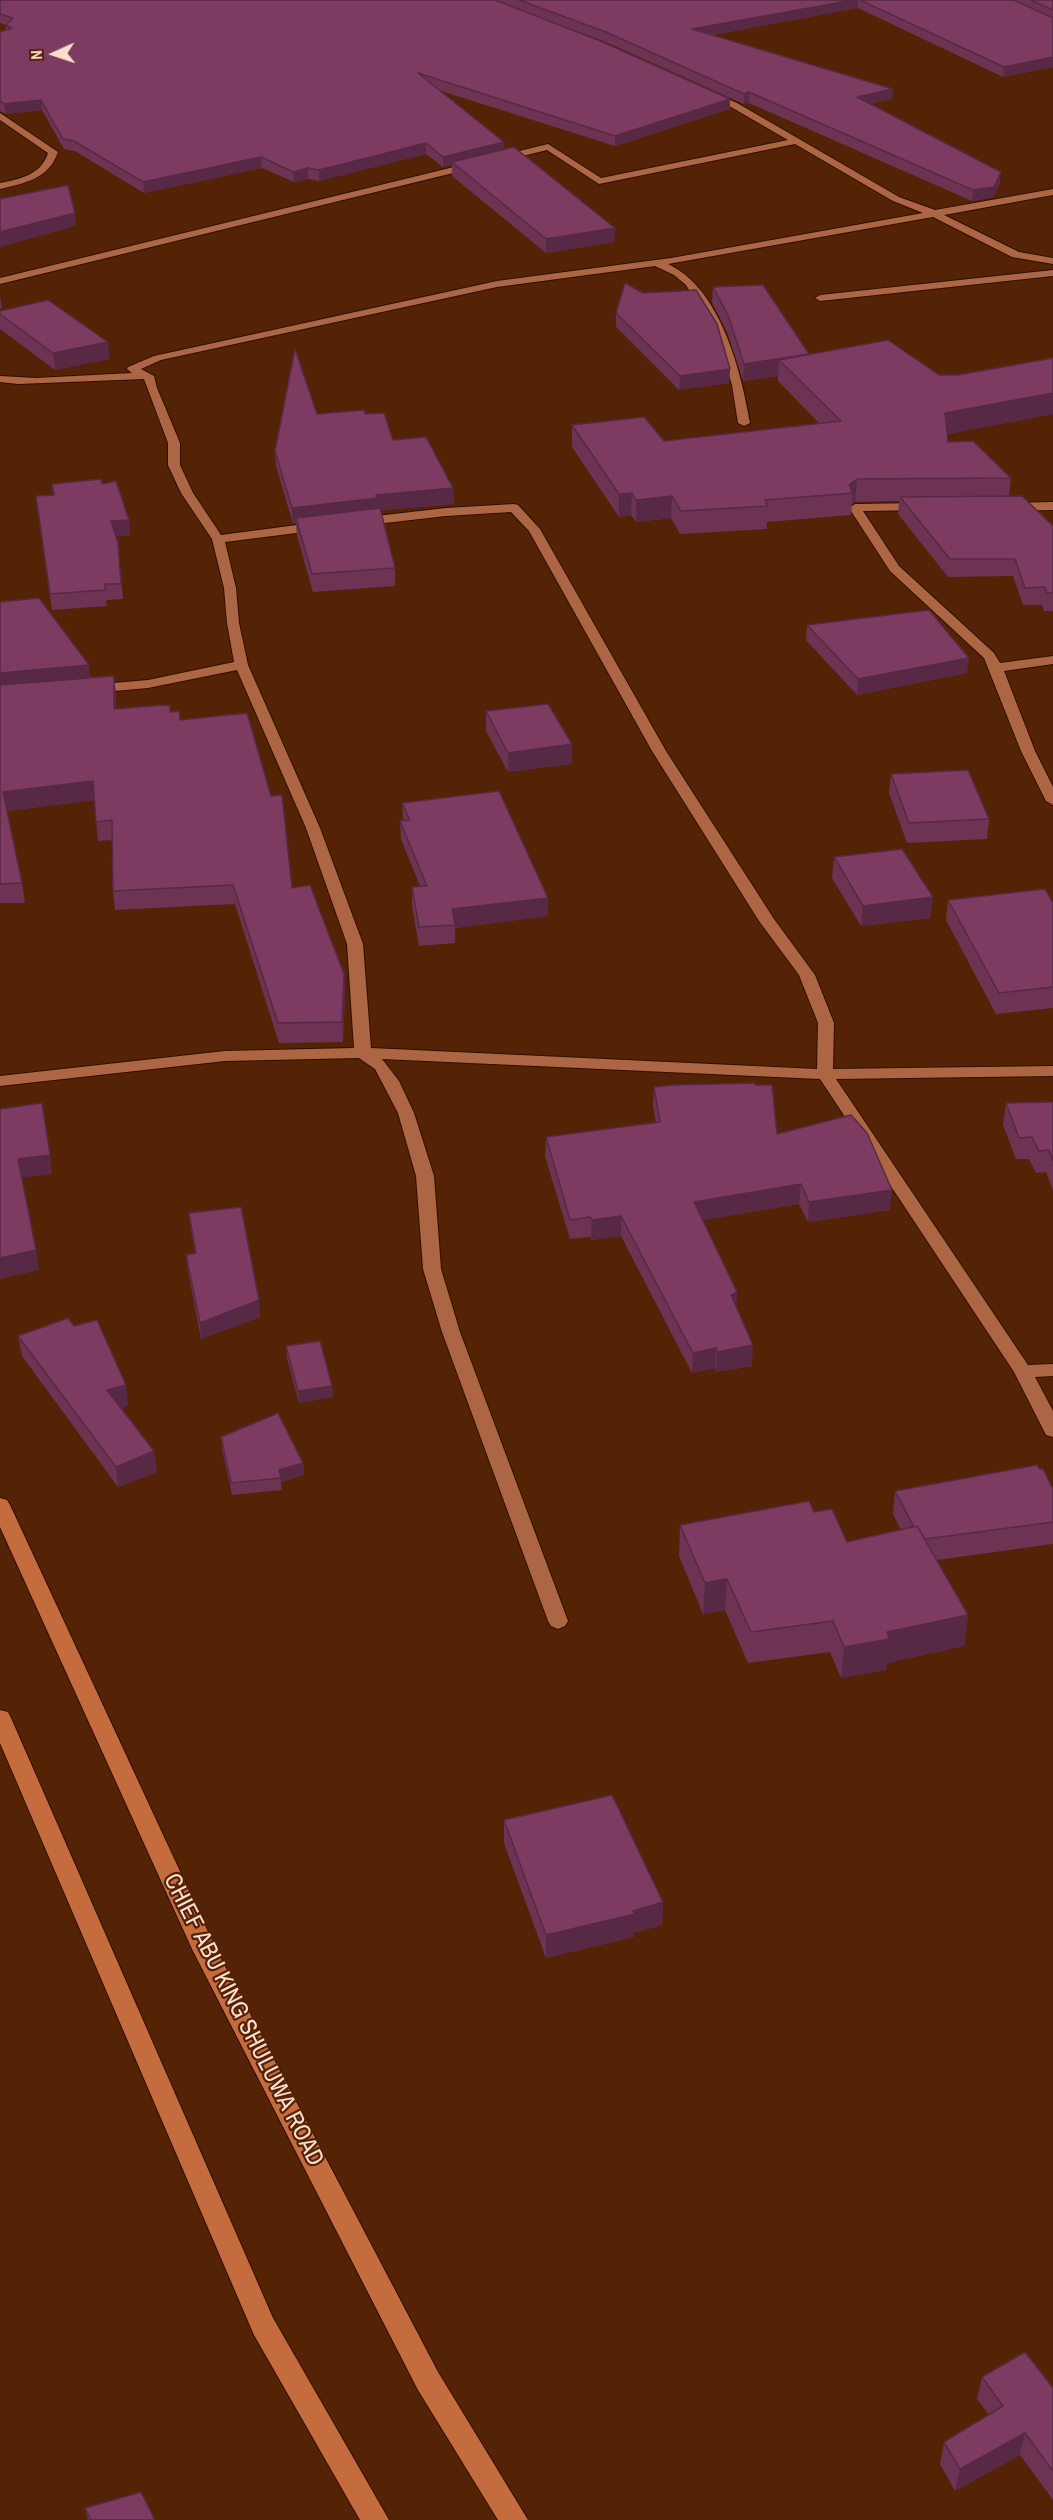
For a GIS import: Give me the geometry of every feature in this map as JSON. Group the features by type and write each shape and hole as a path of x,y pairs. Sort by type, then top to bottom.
{"street":[{"path":"704,92 734,105 897,199 933,213 1016,255 1053,261"},
{"path":"0,116 53,152 45,170 0,186"},
{"path":"0,281 548,147 599,180 796,141"},
{"path":"106,375 132,369 158,358 497,284 656,263 1053,192"},
{"path":"656,263 678,273 690,283 723,337 738,385 744,423"},
{"path":"820,298 1053,273"},
{"path":"132,369 149,376"},
{"path":"0,379 37,381 106,375 149,376"},
{"path":"149,376 151,388 174,443 174,465 188,493 218,539 230,588 233,623 241,665 313,828 355,944 363,1053 381,1066 406,1113 425,1176 432,1269 451,1332 558,1621"},
{"path":"995,507 1053,506"},
{"path":"937,507 855,508 894,568 988,656 996,668 1028,751 1053,801"},
{"path":"218,539 446,512 514,508 534,529 659,751 767,921 807,975 826,1023 825,1074 1023,1371 1053,1430"},
{"path":"996,668 1053,660"},
{"path":"77,691 148,684 241,665"},
{"path":"0,1081 225,1056 363,1053 825,1074 1053,1071"},
{"path":"1023,1371 1053,1370"},
{"name":"CHIEF ABU KING SHULUWA ROAD","path":"0,1505 205,1951 428,2381 514,2520"},
{"path":"0,1718 263,2326 375,2520"}],"building":[{"path":"0,0 495,0 598,40 730,99 615,136 418,73 504,142 443,157 426,143 319,170 308,168 293,172 261,157 143,182 74,141 63,139 41,100 4,104 0,101 0,32 12,28 6,25 13,18 0,14"},
{"path":"519,0 853,0 692,29 893,89 857,97 1001,172 994,187 973,190 749,92 744,94 606,32"},
{"path":"860,0 1014,0 1053,18 1053,57 1004,67"},
{"path":"1031,0 1053,0 1053,10"},
{"path":"514,147 615,228 546,239 452,162"},
{"path":"68,185 75,213 0,232 0,199"},
{"path":"625,283 643,293 696,290 717,324 730,369 680,376 616,313"},
{"path":"763,285 809,354 744,364 728,315 713,287"},
{"path":"48,300 108,342 53,353 0,314 0,311"},
{"path":"888,340 939,375 958,375 1053,358 1053,393 945,413 948,442 973,441 1011,478 857,479 849,485 853,493 765,500 768,506 681,511 672,496 636,500 632,493 619,494 572,425 644,417 664,441 841,421 779,360"},
{"path":"295,349 317,414 364,410 365,414 384,413 393,440 426,437 453,488 376,495 377,498 292,508 275,451"},
{"path":"101,479 102,484 116,481 129,520 111,521 118,543 121,584 105,584 105,590 50,594 36,496 54,495 52,484"},
{"path":"1022,496 1053,526 1053,593 1047,593 1045,587 1025,588 1015,559 950,559 900,497"},
{"path":"380,508 395,568 312,574 296,518"},
{"path":"39,598 89,665 0,673 0,602"},
{"path":"929,610 969,658 858,679 807,625"},
{"path":"114,676 114,709 170,706 170,712 179,711 180,720 247,713 271,796 282,795 292,888 310,885 344,974 342,1022 278,1023 233,885 113,891 112,820 96,822 93,781 3,792 22,883 0,884 0,685"},
{"path":"548,704 572,744 508,753 486,711"},
{"path":"968,770 989,819 909,823 891,774"},
{"path":"499,791 548,898 452,909 455,925 419,927 412,887 427,886 400,821 410,820 402,803"},
{"path":"902,849 933,897 863,906 834,857"},
{"path":"1045,889 1053,903 1053,987 999,993 948,900"},
{"path":"755,1083 755,1085 772,1085 777,1134 851,1115 867,1133 892,1190 809,1202 801,1184 694,1202 737,1292 731,1295 753,1345 717,1352 716,1348 693,1353 621,1216 570,1220 546,1137 660,1122 654,1087"},
{"path":"1053,1102 1053,1161 1049,1150 1039,1151 1032,1137 1019,1138 1006,1103"},
{"path":"42,1103 50,1155 18,1159 36,1250 0,1258 0,1109"},
{"path":"241,1207 259,1300 200,1323 186,1255 196,1253 189,1213"},
{"path":"68,1318 74,1326 97,1320 126,1385 107,1390 154,1451 116,1467 18,1336"},
{"path":"320,1341 332,1386 298,1391 286,1346"},
{"path":"278,1413 303,1463 279,1470 281,1478 231,1483 221,1437"},
{"path":"1037,1465 1043,1469 1053,1489 1053,1522 925,1539 917,1526 914,1527 895,1491"},
{"path":"809,1501 814,1512 832,1509 847,1542 917,1526 968,1615 887,1632 890,1639 844,1647 833,1621 751,1632 727,1579 705,1583 680,1525"},
{"path":"612,1795 663,1902 633,1911 635,1914 546,1935 504,1820"},
{"path":"1025,2352 1053,2388 1053,2471 1025,2433 960,2469 944,2442 1003,2406 982,2377"},
{"path":"141,2492 155,2520 91,2520 85,2508"}]}
